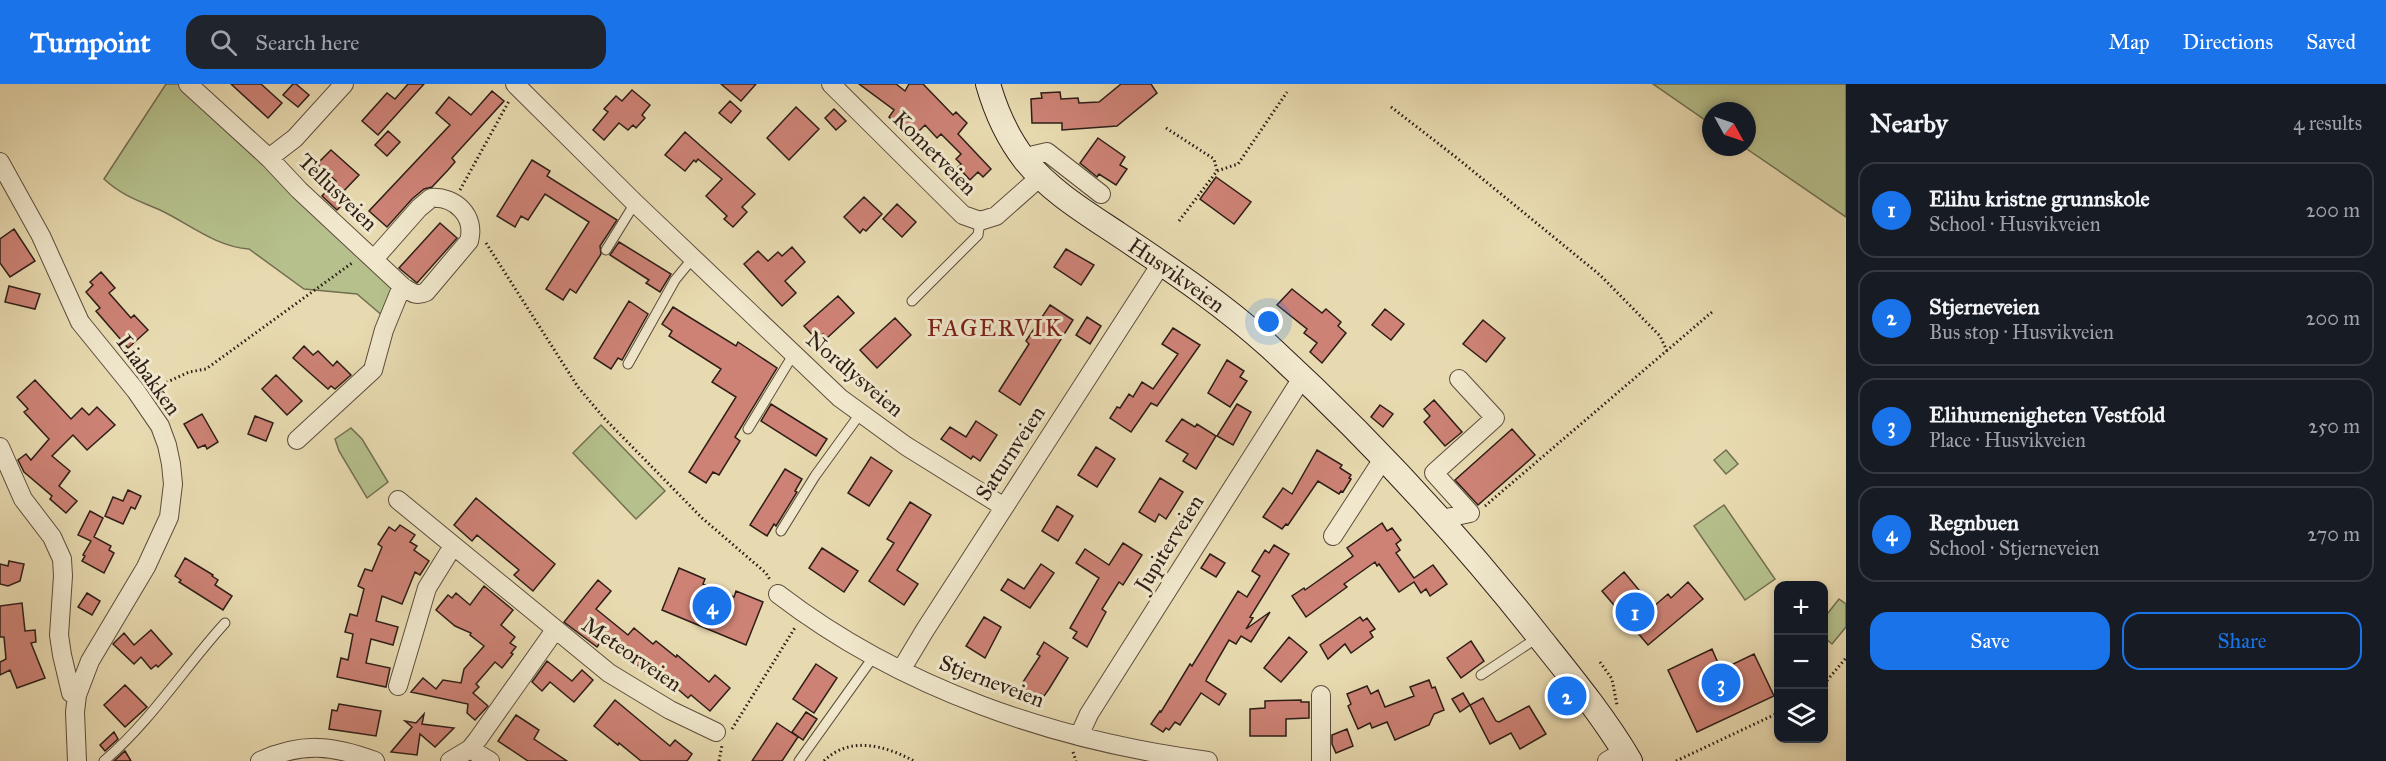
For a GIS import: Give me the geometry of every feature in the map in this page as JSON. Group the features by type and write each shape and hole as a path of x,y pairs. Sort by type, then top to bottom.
{"main road":[{"name":"Husvikveien","path":"988,84 1006,134 1033,168 1084,211 1248,328 1302,378 1442,519 1485,568 1612,732 1620,758"}],"street":[{"name":"Tellusveien","path":"188,84 402,285"},
{"name":"Tellusveien","path":"269,159 295,138 344,84"},
{"name":"Kometveien","path":"831,84 963,215 980,220 996,216 1033,168"},
{"name":"Nordlysveien","path":"517,86 793,355 860,414 906,446 1004,507"},
{"path":"1033,168 1034,155 1047,152 1101,194"},
{"name":"Liabakken","path":"0,162 41,236 80,322 141,396 160,426 167,445 172,484 169,517 146,567 90,661 77,695 75,712 77,761"},
{"name":"Tellusveien","path":"371,256 427,201 435,198 457,204"},
{"path":"297,441 373,370 384,330 402,285 414,294 419,295 426,292 470,241 469,218 457,204"},
{"name":"Saturnveien","path":"901,670 1161,264"},
{"name":"Jupiterveien","path":"1079,736 1089,714 1302,378"},
{"path":"1442,519 1470,513 1434,473 1495,418 1460,379"},
{"path":"0,447 27,506 52,537 62,559 60,645 71,693 77,695"},
{"path":"1333,536 1383,459"},
{"name":"Meteorveien","path":"398,500 555,630 633,689 716,732"},
{"path":"398,686 427,588 453,546"},
{"name":"Stjerneveien","path":"778,594 804,614 874,656 981,705 1034,724 1117,747 1208,761"},
{"name":"Meteorveien","path":"450,761 470,749 555,630"},
{"path":"1321,694 1321,761"},
{"path":"260,761 274,755 308,754 332,748 375,761"},
{"path":"470,749 490,761"}],"lane":[{"path":"606,250 635,203"},
{"path":"912,301 978,235 980,220"},
{"path":"628,364 675,280 693,258"},
{"path":"748,429 793,355"},
{"path":"781,531 815,476 860,414"},
{"path":"104,761 129,740 225,623"},
{"path":"1481,675 1539,636"},
{"path":"800,761 874,656"}],"path":[{"path":"457,204 460,201 459,193 468,174 517,86"},
{"path":"1179,221 1217,171 1238,165 1287,92"},
{"path":"1391,108 1457,158 1600,275 1660,336 1667,351"},
{"path":"1166,128 1214,159 1217,171"},
{"path":"470,226 473,225 479,233 578,387 666,483 702,518 766,573 778,594"},
{"path":"141,396 150,388 156,388 189,372 206,369 335,274 371,256"},
{"path":"1470,513 1483,508 1712,312"},
{"path":"719,761 722,746 804,614"},
{"path":"1828,679 1846,658"},
{"path":"1600,662 1612,679 1618,710"},
{"path":"1676,761 1774,715"},
{"path":"824,761 839,750 859,745 876,745 898,752 914,761"}],"green space":[{"path":"166,84 181,84 394,284 384,317 357,294 304,289 249,249 225,244 203,234 171,215 124,193 104,179"},
{"path":"1653,84 1846,84 1846,217 1756,155 1756,102 1702,102 1702,118"},
{"path":"601,425 665,491 636,519 573,453"},
{"path":"351,428 362,439 388,482 367,498 339,451 335,439"},
{"path":"1726,450 1738,464 1726,474 1714,460"},
{"path":"1724,505 1775,579 1745,600 1694,526"},
{"path":"1839,599 1846,604 1846,627 1832,644 1828,640 1828,613"}],"building":[{"path":"231,84 261,84 282,103 268,118"},
{"path":"293,84 309,95 298,107 283,95"},
{"path":"408,84 424,84 378,135 362,121 387,93 395,99"},
{"path":"721,84 756,84 741,101"},
{"path":"859,84 896,84 905,91 909,84 923,84 953,115 956,112 967,123 958,134 991,169 983,177 978,172 970,180 958,167 961,164 956,159 961,154 941,134 937,138 925,125 913,137 889,117 894,110"},
{"path":"1121,84 1151,84 1157,93 1117,126 1062,130 1062,123 1032,123 1031,99 1042,98 1041,93 1060,92 1061,99 1078,98 1079,103 1099,102"},
{"path":"632,90 650,105 642,115 645,118 636,128 633,125 628,130 619,123 604,140 593,130 608,112 604,109 616,96 622,101"},
{"path":"492,91 504,101 452,158 455,162 432,187 424,189 412,199 387,227 369,211 450,125 436,113 449,97 471,115"},
{"path":"730,101 741,111 731,123 719,113"},
{"path":"796,107 819,129 789,160 767,138"},
{"path":"834,109 846,121 836,130 825,118"},
{"path":"388,131 400,142 387,156 375,145"},
{"path":"685,132 755,194 742,207 747,212 733,227 724,219 727,216 706,196 722,179 698,159 696,162 694,160 685,171 665,155"},
{"path":"1098,138 1125,157 1120,165 1127,169 1116,185 1099,174 1097,177 1080,163"},
{"path":"331,150 359,175 339,196 345,202 337,210 322,196 336,181 317,164"},
{"path":"532,160 550,171 547,176 617,220 600,246 601,254 576,293 570,289 563,300 546,289 589,222 545,194 528,220 521,216 515,227 497,216"},
{"path":"1216,177 1251,202 1234,224 1200,199"},
{"path":"864,197 882,214 866,231 863,229 860,233 844,217"},
{"path":"897,204 916,222 902,237 883,219"},
{"path":"440,223 457,238 417,283 399,268"},
{"path":"14,229 35,261 10,277 0,263 0,239"},
{"path":"619,242 671,274 660,292 646,283 649,280 610,255"},
{"path":"792,247 805,262 785,281 796,293 782,306 744,264 758,251 768,261 778,252 782,256"},
{"path":"1066,249 1094,265 1081,285 1054,267"},
{"path":"101,272 115,288 109,293 131,318 134,315 148,330 128,348 96,311 100,308 86,292 93,285 90,282"},
{"path":"9,286 40,294 35,309 5,302"},
{"path":"1292,289 1322,313 1326,309 1341,322 1338,326 1346,333 1322,363 1310,352 1317,343 1304,333 1307,329 1277,305"},
{"path":"838,296 854,313 827,338 823,334 817,340 804,326"},
{"path":"629,301 648,314 622,360 618,358 611,369 594,358"},
{"path":"1050,305 1073,320 1020,405 999,391 1029,344 1026,341"},
{"path":"673,307 736,346 738,342 777,368 735,437 740,441 719,475 713,472 706,483 689,472 736,397 712,382 721,369 669,336 672,331 662,324"},
{"path":"1385,309 1404,324 1391,340 1372,325"},
{"path":"1087,317 1101,326 1090,344 1076,335"},
{"path":"895,318 911,335 877,368 860,350"},
{"path":"1483,320 1505,338 1486,362 1463,344"},
{"path":"1173,328 1200,345 1157,406 1151,403 1131,432 1110,418 1129,394 1133,397 1142,382 1153,389 1178,354 1162,344"},
{"path":"304,346 313,355 318,351 333,366 337,361 351,375 335,389 331,386 328,389 293,358"},
{"path":"1227,360 1244,371 1240,377 1247,381 1230,407 1208,393"},
{"path":"276,375 302,401 287,415 262,389"},
{"path":"35,380 71,419 82,408 89,415 97,407 115,425 87,450 73,435 52,456 70,471 59,486 77,501 66,513 50,499 52,496 24,472 18,460 26,454 31,460 49,439 24,412 28,409 17,397"},
{"path":"1434,400 1462,432 1445,446 1424,422 1430,416 1424,409"},
{"path":"771,404 827,439 816,456 761,421"},
{"path":"1237,404 1251,412 1233,445 1217,436"},
{"path":"1380,405 1393,414 1383,427 1371,417"},
{"path":"202,414 218,442 207,449 205,445 198,448 184,424"},
{"path":"255,416 273,423 266,441 248,434"},
{"path":"1182,419 1195,427 1197,424 1216,436 1196,469 1183,461 1188,454 1166,441"},
{"path":"976,421 997,435 980,461 973,456 971,459 941,439 950,427 966,437"},
{"path":"1512,429 1535,455 1478,505 1455,480"},
{"path":"1096,447 1115,459 1097,487 1078,475"},
{"path":"1317,450 1342,465 1340,468 1351,475 1349,478 1351,479 1343,492 1339,494 1318,481 1288,525 1286,524 1282,529 1263,517 1283,488 1292,494"},
{"path":"871,457 892,471 869,506 848,493"},
{"path":"785,469 802,479 795,491 797,492 776,526 774,524 767,536 750,525"},
{"path":"1160,478 1183,492 1166,519 1159,514 1155,522 1139,512"},
{"path":"128,490 141,496 135,509 131,507 123,524 105,516 113,497 123,501"},
{"path":"476,498 555,564 533,591 514,575 519,570 477,535 472,541 454,525"},
{"path":"910,502 931,515 897,570 918,584 904,605 869,581 894,543 887,539"},
{"path":"1057,506 1073,516 1058,541 1042,531"},
{"path":"90,511 103,518 94,537 111,546 109,550 114,553 104,573 82,561 91,541 78,535"},
{"path":"1382,523 1387,531 1392,528 1401,540 1396,544 1400,550 1396,553 1414,578 1433,565 1447,584 1430,596 1426,589 1421,593 1414,582 1399,592 1379,564 1377,566 1375,562 1344,584 1347,587 1306,617 1292,596 1304,588 1305,590 1353,556 1347,548"},
{"path":"400,525 415,535 410,542 417,546 414,550 429,561 420,575 415,572 402,604 382,596 376,621 398,627 393,645 371,639 366,663 390,668 386,687 337,677 341,658 348,660 353,634 345,632 350,614 357,616 364,589 358,586 365,569 372,571 382,547 378,544 389,527 395,531"},
{"path":"1123,543 1142,555 1123,585 1119,582 1102,609 1106,612 1087,647 1073,638 1077,632 1070,628 1099,578 1076,563 1085,549 1109,565"},
{"path":"1274,545 1289,554 1250,617 1253,618 1246,629 1270,612 1251,642 1241,636 1236,644 1229,640 1206,681 1226,694 1219,705 1201,693 1180,725 1175,722 1169,730 1166,728 1163,732 1151,724 1161,712 1190,664 1192,666 1238,591 1247,597 1260,576 1252,571 1265,550 1269,553"},
{"path":"822,548 858,571 844,592 809,568"},
{"path":"1210,554 1225,563 1216,577 1201,568"},
{"path":"185,558 213,575 218,580 215,585 232,596 223,610 179,582 181,580 175,576"},
{"path":"9,561 24,564 20,581 8,586 0,584 0,564 8,566"},
{"path":"1041,564 1054,573 1030,608 1001,590 1008,579 1024,589"},
{"path":"679,568 705,579 703,584 734,597 736,591 763,602 746,645 662,610"},
{"path":"1624,572 1653,607 1668,594 1671,598 1688,582 1703,599 1648,645 1602,591"},
{"path":"598,580 611,591 596,609 628,635 634,628 653,644 656,641 676,657 677,655 709,682 715,675 730,688 710,711 691,695 688,698 657,671 652,677 602,640 597,647 564,622"},
{"path":"484,586 513,610 501,625 515,637 510,643 516,647 502,668 495,662 476,684 479,687 473,693 488,706 475,720 467,713 468,704 411,692 423,678 436,689 443,680 461,683 464,669 484,646 470,635 471,633 455,626 436,610 448,595 452,598 456,593 470,605"},
{"path":"87,593 100,601 92,615 78,607"},
{"path":"22,603 25,631 35,630 36,642 31,643 45,678 17,688 10,670 0,675 0,662 6,659 4,637 0,637 0,606"},
{"path":"984,617 1001,627 985,658 966,646"},
{"path":"1360,617 1363,621 1367,618 1375,629 1370,632 1373,637 1351,653 1345,644 1328,659 1320,645"},
{"path":"151,630 172,654 158,667 156,665 151,669 141,657 134,664 113,644 124,633 134,645"},
{"path":"1289,637 1307,652 1281,682 1264,668"},
{"path":"1471,641 1484,661 1461,678 1447,658"},
{"path":"1044,642 1068,658 1044,696 1041,694 1037,701 1022,691 1026,684 1023,682 1040,656 1037,654"},
{"path":"1712,649 1721,670 1754,654 1774,696 1697,732 1668,670"},
{"path":"547,661 572,681 582,670 593,680 574,702 550,682 542,691 532,682"},
{"path":"816,664 837,678 814,713 793,699"},
{"path":"1429,680 1432,688 1435,687 1444,710 1434,714 1429,725 1395,740 1387,722 1372,728 1370,723 1358,729 1348,706 1351,704 1347,694 1367,686 1371,694 1378,690 1385,707 1414,696 1410,687"},
{"path":"125,685 147,707 125,727 104,705"},
{"path":"1463,693 1470,705 1460,712 1452,699"},
{"path":"1483,698 1496,721 1499,722 1529,706 1546,734 1520,749 1511,733 1490,744 1470,705"},
{"path":"615,700 670,746 675,740 692,754 687,761 641,761 594,726"},
{"path":"1301,700 1301,702 1309,702 1309,718 1286,719 1286,736 1250,736 1250,709 1265,708 1265,701"},
{"path":"339,704 381,711 376,736 329,729 332,710 337,711"},
{"path":"806,712 817,719 803,740 792,732"},
{"path":"424,714 422,724 454,728 435,747 420,734 417,755 391,752 412,727 405,721 416,723"},
{"path":"516,715 539,730 534,739 567,761 528,761 498,741"},
{"path":"777,723 798,737 782,761 752,761"},
{"path":"1347,729 1353,746 1336,753 1332,744 1332,735"},
{"path":"114,732 118,739 105,751 100,745"},
{"path":"125,751 131,761 114,761"}],"place":[{"name":"Regnbuen","path":"712,606"},
{"name":"Elihu kristne grunnskole","path":"1635,612"},
{"name":"Elihumenigheten Vestfold","path":"1721,683"},
{"name":"Stjerneveien","path":"1567,696"}],"district":[{"name":"FAGERVIK","path":"995,328"}]}
